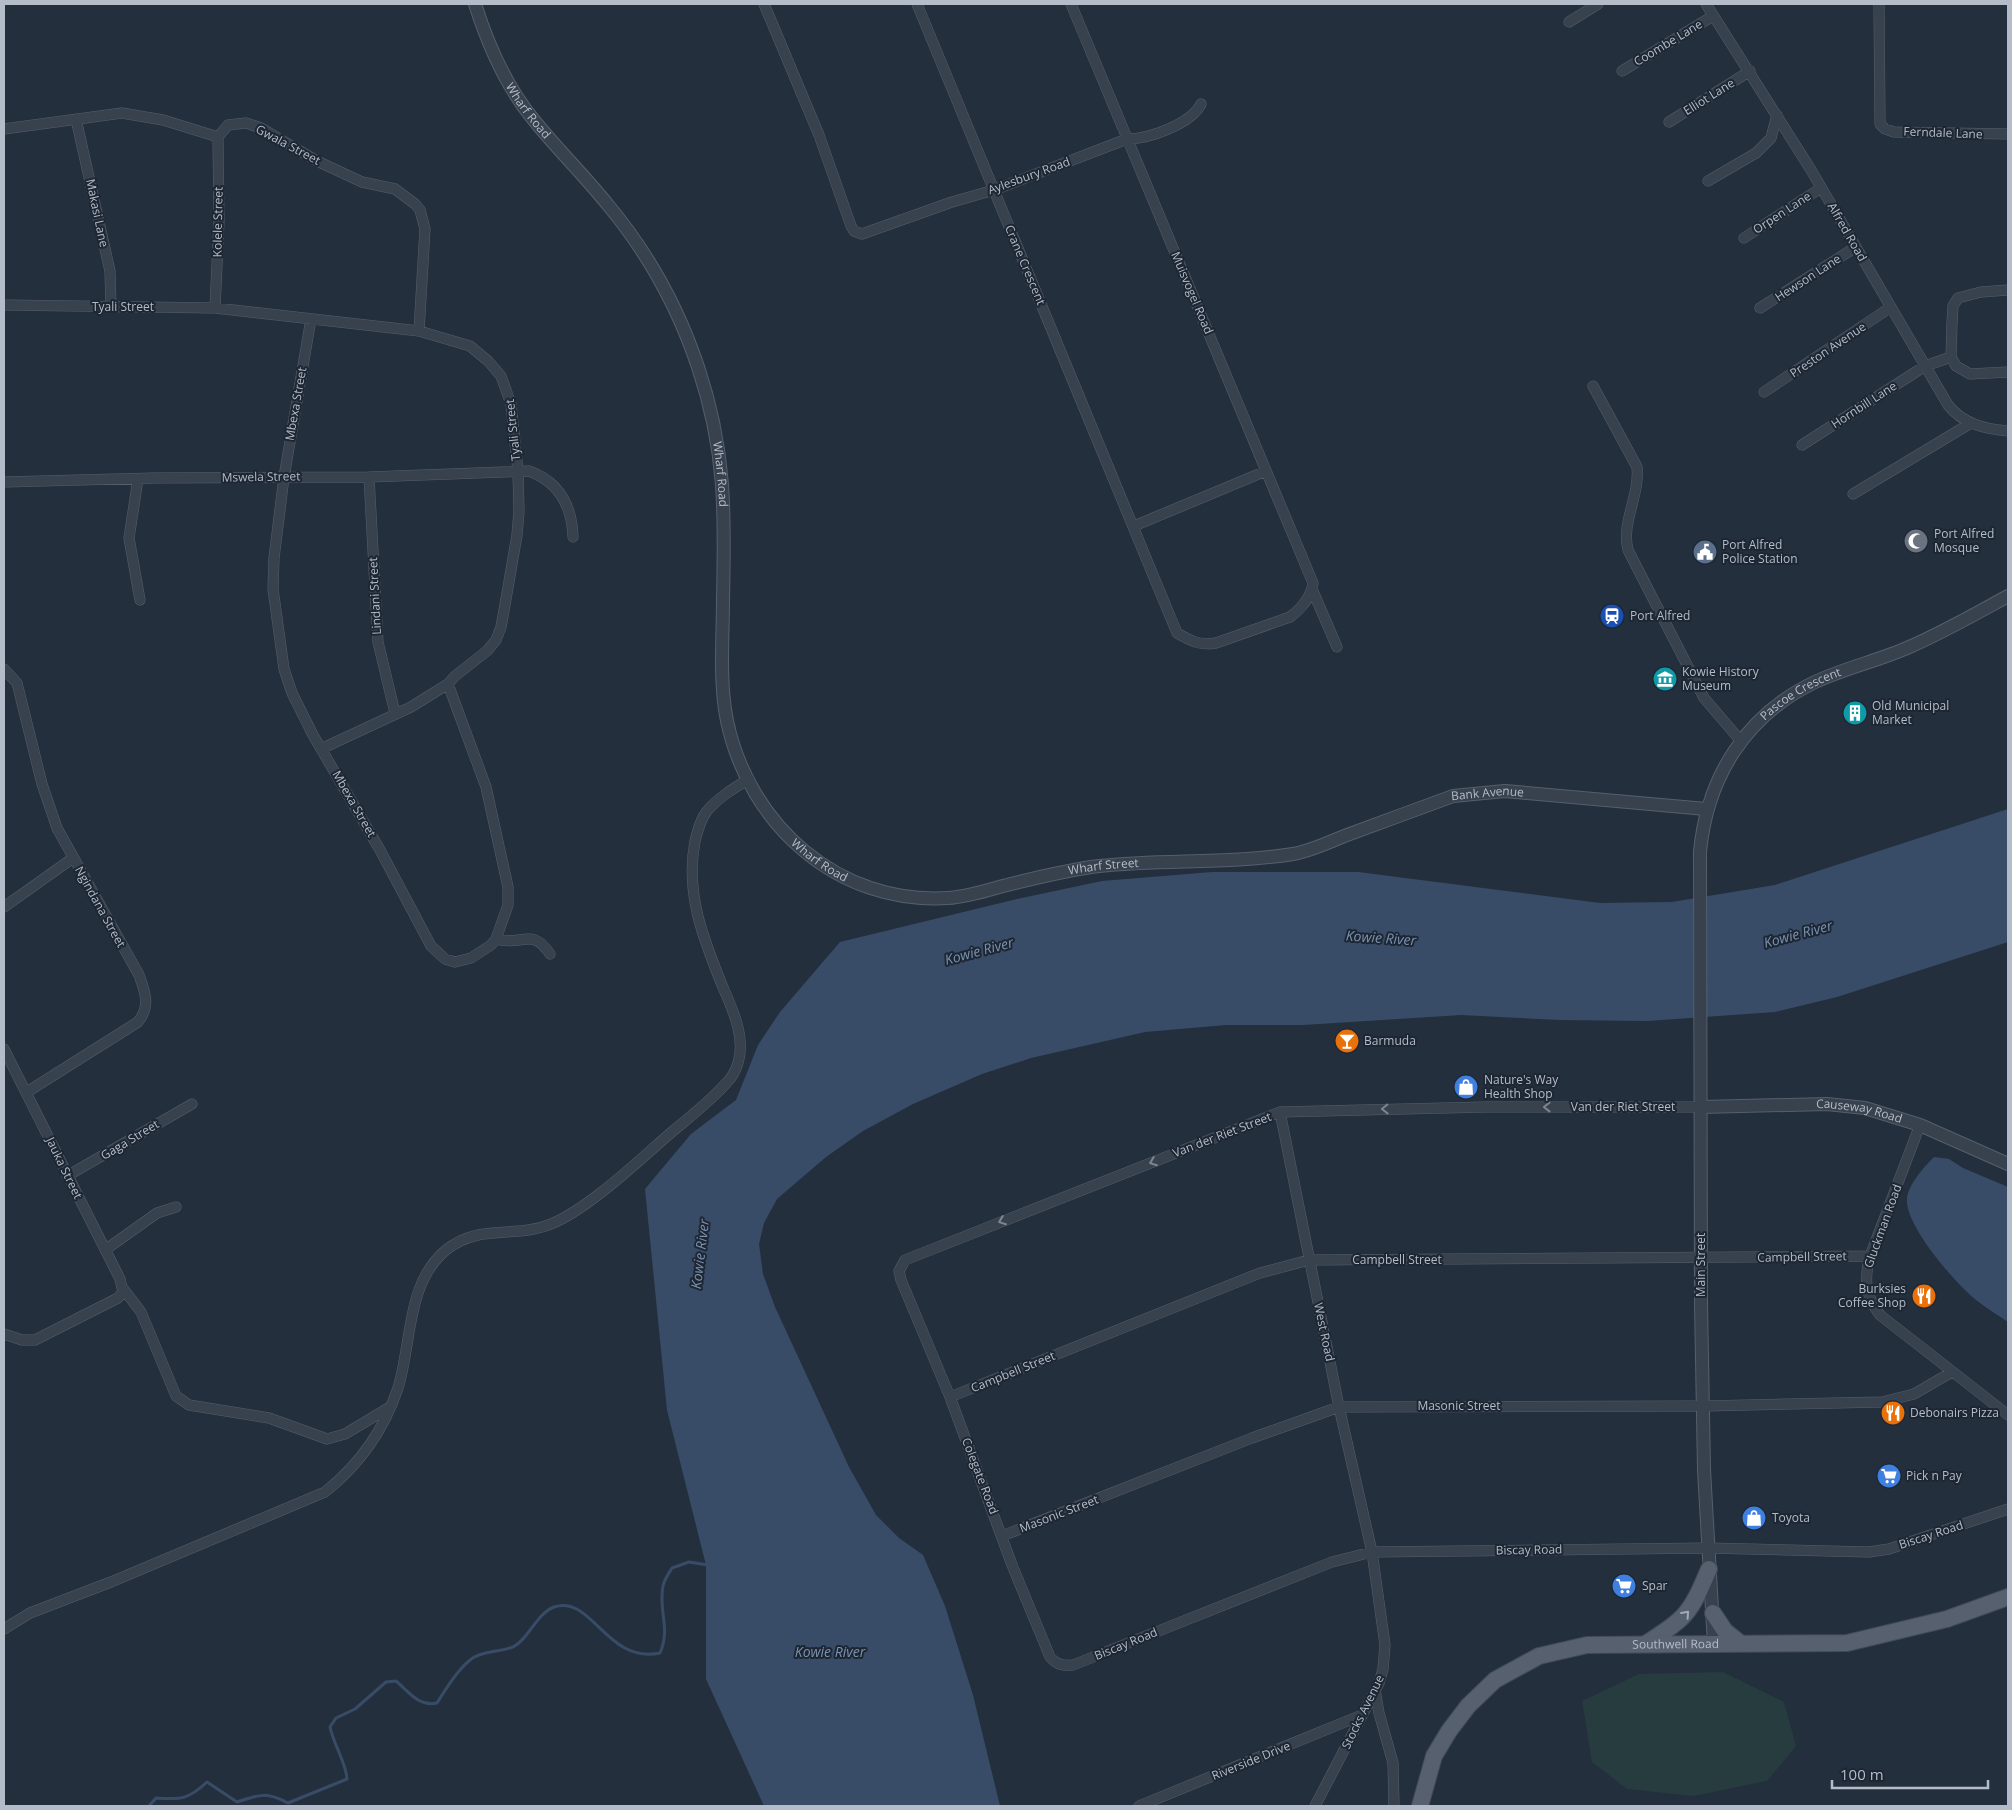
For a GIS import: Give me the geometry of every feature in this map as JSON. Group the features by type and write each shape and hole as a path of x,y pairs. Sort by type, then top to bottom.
{"main road":[{"path":"1646,1643 1686,1616 1709,1570"},
{"name":"Southwell Road","path":"1420,1806 1424,1783 1439,1746 1468,1706 1495,1680 1539,1656 1572,1647 1646,1643 1847,1643 1947,1619 2008,1598"},
{"path":"1713,1613 1725,1631 1740,1643"}],"street":[{"name":"Wharf Road","path":"475,4 487,41 516,95 533,119 609,206 642,250 669,297 693,353 712,408 724,486 722,646 724,704 731,735 749,779 771,817 792,842 807,855 838,873 865,885 908,896 932,898"},
{"name":"Aylesbury Road","path":"764,4 816,129 851,226 857,233 871,232 952,202 994,190 1127,139 1143,138 1194,116 1201,104"},
{"name":"Crane Crescent","path":"917,4 1178,633 1196,643 1204,645 1216,644 1280,621 1299,610 1312,586"},
{"name":"Muisvogel Road","path":"1070,4 1266,471 1337,647"},
{"path":"1569,22 1598,4"},
{"name":"Alfred Road","path":"1706,4 1777,115 1953,412 1971,423 1990,429 2008,431"},
{"name":"Ferndale Lane","path":"1879,4 1880,124 1885,129 1894,132 2008,134"},
{"name":"Coombe Lane","path":"1622,71 1713,16"},
{"name":"Elliot Lane","path":"1669,122 1750,71"},
{"path":"4,129 113,113 133,114 218,137"},
{"path":"1708,181 1756,153 1771,138 1777,115"},
{"name":"Makasi Lane","path":"76,119 110,271 111,307"},
{"name":"Gwala Street","path":"218,137 228,125 246,123 261,128 343,173 362,182 395,190 415,204 420,210 425,229 419,331"},
{"name":"Kolele Street","path":"215,308 219,221 218,137"},
{"name":"Orpen Lane","path":"1744,238 1821,188"},
{"name":"Hewson Lane","path":"1760,308 1856,247"},
{"path":"2008,290 1981,292 1958,298 1953,306 1951,357 1956,366 1970,374 2008,372"},
{"name":"Tyali Street","path":"4,305 215,308 419,331 470,346 502,376 512,404 518,471 517,535 500,633 487,651 461,671 448,684 411,707 323,748"},
{"name":"Preston Avenue","path":"1764,392 1891,307"},
{"name":"Mbexa Street","path":"311,319 284,477 273,572 273,589 282,658 292,693 313,735 323,748 431,946 445,959 455,962 463,961 491,945 496,939"},
{"name":"Hornbill Lane","path":"1802,445 1925,366 1951,357"},
{"path":"1593,386 1637,468 1637,482 1625,536 1628,550 1704,698 1740,740"},
{"path":"1853,494 1971,423"},
{"name":"Mswela Street","path":"4,482 369,476 529,471 537,474 559,490 570,516 572,537"},
{"path":"1134,526 1266,471"},
{"name":"Lindani Street","path":"369,476 378,642 395,713"},
{"path":"138,479 129,538 140,600"},
{"name":"Pascoe Crescent","path":"1699,885 1700,852 1706,809 1720,774 1740,740 1762,717 1797,691 1846,669 1907,648 2008,596"},
{"name":"Ngindana Street","path":"4,669 17,682 46,797 57,828 138,975 146,993 146,1006 138,1022 27,1092"},
{"path":"448,684 486,787 508,887 508,905 496,939 510,942 536,939 543,944 550,954"},
{"path":"4,1629 30,1613 111,1582 316,1497 339,1480 366,1452 390,1407 398,1387 417,1296 440,1256 466,1237 489,1232 534,1230 569,1215 648,1152 702,1105 735,1073 740,1057 740,1040 732,1008 698,922 692,866 698,825 707,812 727,792 749,779"},
{"name":"Bank Avenue","path":"1278,856 1298,853 1453,796 1467,794 1505,791 1706,809"},
{"name":"Wharf Street","path":"932,898 951,898 1078,869 1140,862 1278,856"},
{"path":"4,907 72,858"},
{"name":"Main Street","path":"1699,885 1701,1258 1707,1548 1714,1644"},
{"name":"Jauka Street","path":"4,1049 27,1092 122,1287 142,1312 176,1396 189,1405 268,1418 327,1439 345,1434 390,1407"},
{"name":"Gaga Street","path":"68,1176 192,1104"},
{"name":"Causeway Road","path":"1701,1107 1841,1104 1880,1112 1920,1125 2008,1164"},
{"name":"Van der Riet Street","path":"901,1280 901,1265 914,1256 1280,1112 1493,1107 1701,1107"},
{"name":"West Road","path":"1280,1112 1339,1407 1372,1552"},
{"name":"Gluckman Road","path":"1920,1125 1870,1256 1866,1282 1872,1304 1880,1315 2008,1415"},
{"path":"105,1250 157,1213 176,1207"},
{"name":"Campbell Street","path":"950,1397 1260,1272 1309,1260 1870,1256"},
{"name":"Colegate Road","path":"901,1280 950,1397 1047,1651 1055,1663 1064,1666"},
{"path":"4,1334 22,1340 39,1339 118,1298 122,1295 122,1287"},
{"path":"1933,1358 1935,1382"},
{"name":"Masonic Street","path":"1002,1536 1252,1438 1339,1407 1705,1406 1882,1402 1914,1394 1952,1372"},
{"name":"Biscay Road","path":"1064,1666 1073,1665 1332,1562 1372,1552 1707,1548 1868,1552 1889,1549 2008,1509"},
{"name":"Stocks Avenue","path":"1315,1806 1375,1690 1383,1669 1385,1645 1372,1552"},
{"path":"1375,1690 1379,1713 1390,1747 1394,1806"},
{"name":"Riverside Drive","path":"1139,1806 1362,1715"}],"green space":[{"path":"1723,1672 1784,1702 1796,1746 1767,1781 1693,1796 1627,1789 1592,1762 1582,1701 1639,1674"}],"water":[{"name":"Kowie River","path":"2008,809 2008,942 1837,997 1775,1012 1647,1021 1560,1020 1461,1015 1303,1025 1226,1025 1145,1032 1031,1058 982,1074 913,1104 863,1131 826,1157 777,1199 764,1223 759,1244 763,1274 775,1307 849,1467 876,1515 899,1538 923,1555 945,1606 973,1695 1000,1806 764,1806 706,1679 706,1565 667,1410 645,1189 691,1134 736,1100 758,1045 780,1012 840,942 1017,899 1102,881 1212,872 1358,872 1600,903 1672,902 1775,885"},
{"path":"1934,1157 1949,1159 1963,1168 2008,1187 2008,1322 1976,1300 1956,1281 1922,1238 1914,1223 1908,1209 1908,1193 1918,1176"}],"waterway":[{"path":"149,1806 156,1798 172,1799 190,1795 207,1782 237,1802 263,1795 288,1803 347,1779 330,1727 336,1718 355,1709 386,1682 396,1681 420,1701 431,1704 437,1703 455,1676 473,1658 518,1644 542,1615 554,1607 567,1606 579,1610 626,1649 642,1654 660,1653 664,1636 662,1595 667,1577 672,1568 689,1562 708,1565"}],"place":[{"name":"Port Alfred Mosque","path":"1916,541"},
{"name":"Port Alfred Police Station","path":"1705,552"},
{"name":"Port Alfred","path":"1612,616"},
{"name":"Kowie History Museum","path":"1665,679"},
{"name":"Old Municipal Market","path":"1855,713"},
{"name":"Barmuda","path":"1347,1041"},
{"name":"Nature's Way Health Shop","path":"1466,1087"},
{"name":"Burksies Coffee Shop","path":"1924,1296"},
{"name":"Debonairs Pizza","path":"1893,1413"},
{"name":"Pick n Pay","path":"1889,1476"},
{"name":"Toyota","path":"1754,1518"},
{"name":"Spar","path":"1624,1586"}]}
